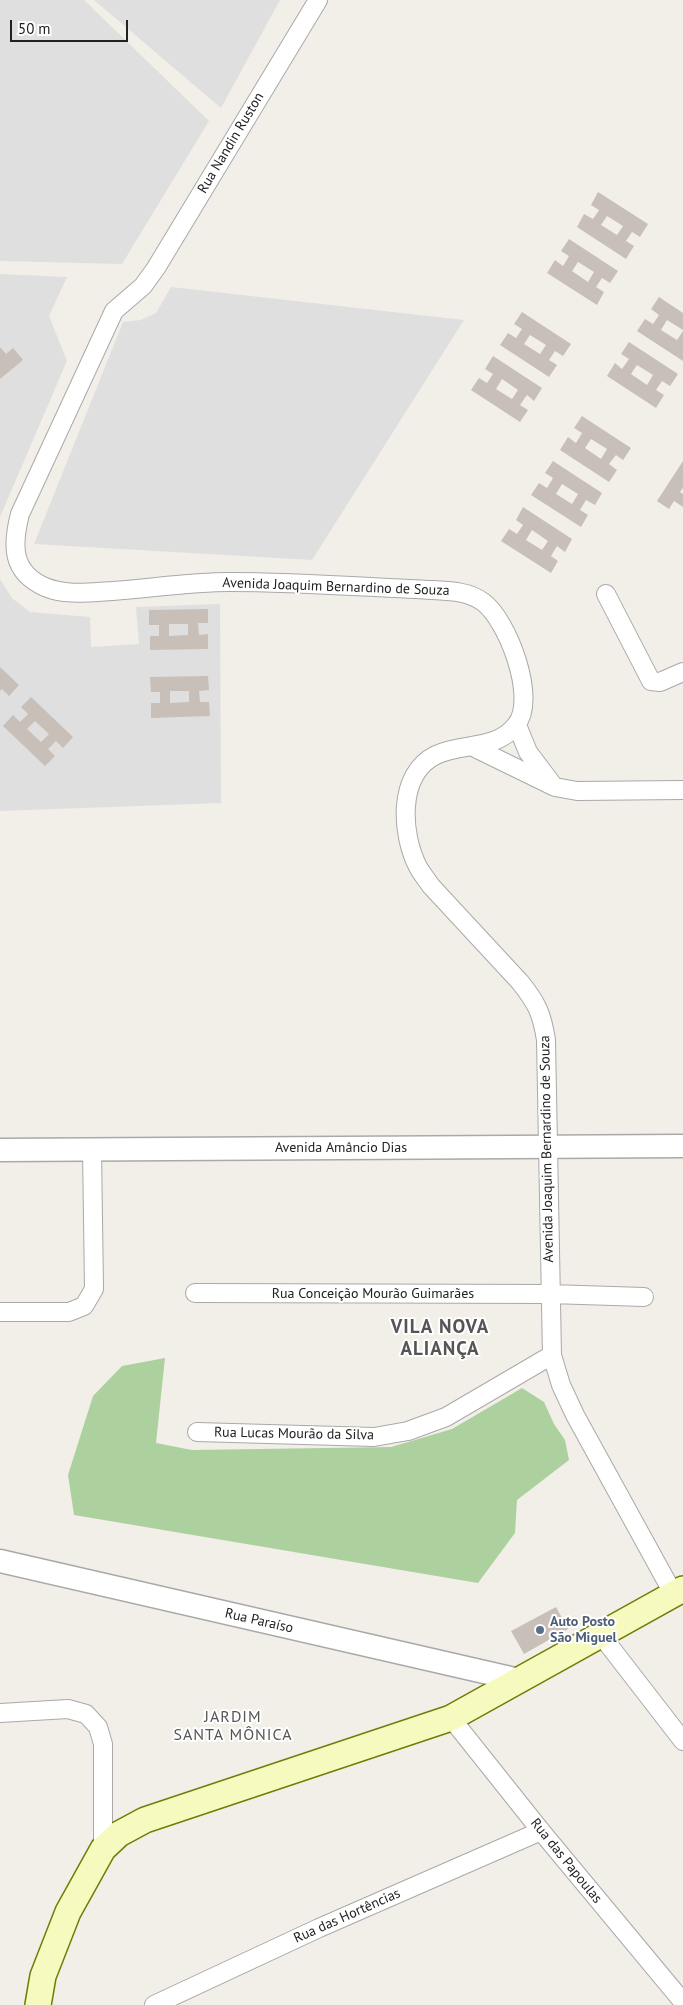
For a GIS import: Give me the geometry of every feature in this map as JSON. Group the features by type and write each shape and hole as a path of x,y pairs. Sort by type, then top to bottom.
{"main road":[{"path":"38,2005 43,1976 68,1912 104,1849 119,1834 145,1820 451,1718 678,1592"}],"street":[{"name":"Rua Nandin Ruston","path":"143,286 161,260 318,0"},
{"name":"Avenida Joaquim Bernardino de Souza","path":"143,286 114,311 20,514 15,535 15,553 21,568 32,580 45,587 58,592 74,593 229,582 457,592 470,595 487,605 499,619 519,667 523,684 524,701 516,725 503,736 489,743 446,751 435,755 415,774 409,785 407,802 408,838 419,868 431,886 520,982 529,993 542,1017 546,1040 552,1355 561,1385 575,1415 678,1592"},
{"path":"606,594 651,681 660,682 683,672"},
{"path":"516,725 528,752 555,787"},
{"path":"471,746 555,787 605,791 683,790"},
{"name":"Avenida Amâncio Dias","path":"0,1150 683,1146"},
{"path":"0,1312 69,1312 84,1306 94,1289 92,1149"},
{"name":"Rua Conceição Mourão Guimarães","path":"195,1293 644,1296"},
{"name":"Rua Lucas Mourão da Silva","path":"197,1432 374,1437 408,1431 446,1417 552,1355"},
{"name":"Rua Paraíso","path":"0,1561 519,1680"},
{"path":"601,1635 683,1741"},
{"path":"0,1713 68,1709 86,1714 98,1727 103,1744 104,1849"},
{"name":"Rua das Papoulas","path":"451,1718 677,2000"},
{"name":"Rua das Hortências","path":"154,2005 319,1928 541,1831"}],"shaded area":[{"path":"0,0 84,0 209,121 122,264 0,261"},
{"path":"94,0 280,0 221,108"},
{"path":"0,274 67,277 49,316 67,361 0,517"},
{"path":"171,287 464,320 312,560 34,544 123,322 141,320 156,313"},
{"path":"0,579 12,598 30,612 90,617 91,647 139,644 136,607 220,604 221,803 0,811"}],"green space":[{"path":"165,1358 156,1443 192,1450 391,1447 452,1429 522,1388 544,1402 554,1424 565,1440 569,1460 517,1500 515,1533 478,1583 74,1515 68,1475 93,1396 122,1366"}],"building":[{"path":"598,192 648,224 640,237 632,232 626,241 634,246 626,259 577,227 584,214 593,219 599,210 591,205","holes":["607,216 623,226 617,235 601,225"]},
{"path":"569,239 618,271 610,283 602,278 596,287 604,292 597,305 547,273 555,260 563,266 569,256 561,251","holes":["578,262 594,272 588,282 572,271"]},
{"path":"659,297 683,313 683,330 667,320 661,330 677,340 683,331 683,361 637,331 645,319 653,324 659,315 651,309"},
{"path":"522,312 571,344 563,356 555,351 549,360 557,365 549,377 500,345 508,333 516,338 522,329 514,324","holes":["530,335 546,345 540,354 524,344"]},
{"path":"629,342 678,374 670,386 662,381 656,390 664,395 656,408 607,376 615,363 622,369 629,359 621,354","holes":["637,365 653,375 647,385 631,374"]},
{"path":"0,347 6,354 13,348 23,360 0,379"},
{"path":"493,356 542,388 534,401 527,395 520,405 528,410 520,422 471,390 479,378 487,383 493,374 485,369","holes":["502,379 518,390 512,399 496,389"]},
{"path":"582,416 631,448 623,460 616,455 609,464 617,470 609,482 560,450 568,437 576,443 582,433 574,428","holes":["591,439 607,449 601,459 585,448"]},
{"path":"553,461 602,493 595,505 586,500 580,510 588,515 581,527 531,495 539,483 547,488 553,478 545,473","holes":["562,484 578,494 572,504 556,494"]},
{"path":"683,461 683,488 680,492 683,494 683,507 674,501 669,509 657,501"},
{"path":"523,507 572,539 565,552 557,546 551,556 558,561 551,573 501,541 509,529 517,534 523,525 516,520","holes":["532,530 548,541 542,550 526,540"]},
{"path":"208,609 208,623 198,623 199,635 208,634 208,649 150,650 150,636 159,636 159,625 149,625 149,610","holes":["169,624 188,624 188,635 169,636"]},
{"path":"0,667 19,685 9,696 2,689 0,691"},
{"path":"208,676 209,690 199,691 200,702 209,702 210,716 151,718 151,703 160,703 160,692 151,692 150,677","holes":["170,691 189,691 189,702 170,703"]},
{"path":"31,697 73,737 63,748 56,741 48,749 55,756 45,766 3,726 13,715 20,722 28,714 21,707","holes":["35,721 49,734 41,742 27,729"]},
{"name":"Auto Posto São Miguel","path":"556,1607 568,1629 524,1654 511,1631"}],"place":[{"name":"Auto Posto São Miguel","path":"540,1630"}],"district":[{"name":"VILA NOVA ALIANÇA","path":"440,1339"},
{"name":"JARDIM SANTA MÔNICA","path":"233,1726"}]}
